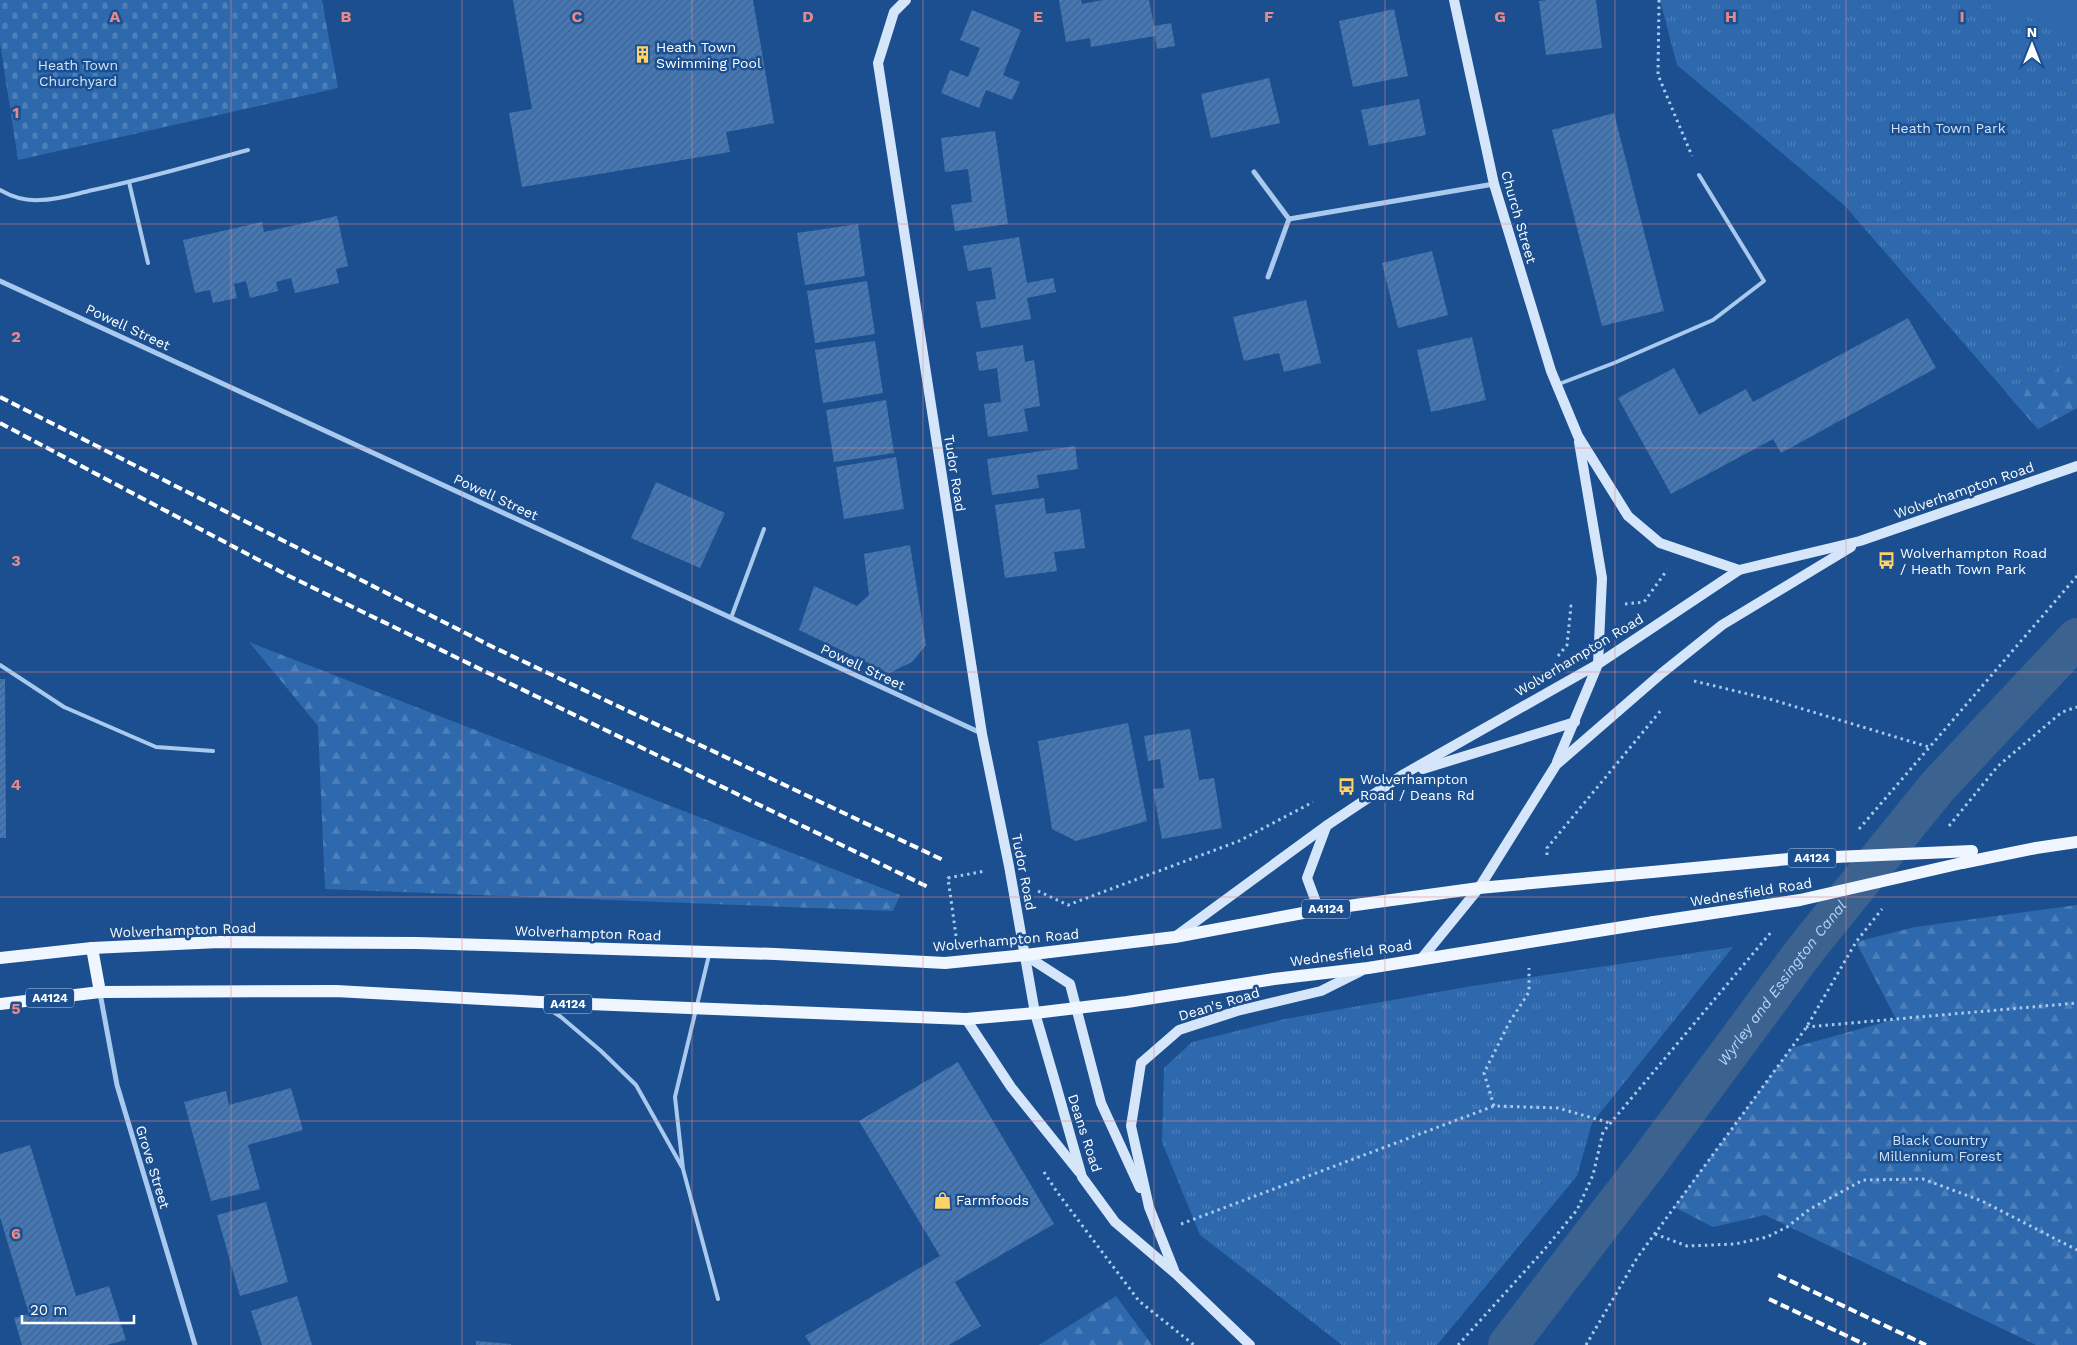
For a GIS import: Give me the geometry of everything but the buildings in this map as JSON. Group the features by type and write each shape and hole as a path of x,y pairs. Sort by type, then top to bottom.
{"main road":[{"name":"A4124","path":"2036,848 2077,842"},
{"name":"Wednesfield Road","path":"1479,888 1789,859 2036,848"},
{"name":"Wednesfield Road","path":"1035,1013 1274,979 1368,968 1800,900 2036,848"},
{"name":"Wolverhampton Road","path":"0,958 92,948 219,942 418,943 710,952 945,963 1025,956 1175,937 1319,910 1479,888"},
{"path":"92,948 100,992"},
{"name":"A4124","path":"0,1004 100,992 336,990 539,1002 966,1019 1035,1013"}],"street":[{"name":"Tudor Road","path":"906,0 894,12 878,63 982,734 1025,956"},
{"name":"Church Street","path":"1454,0 1494,184 1557,385 1578,436 1628,516 1660,543 1739,570"},
{"path":"1254,172 1289,219"},
{"path":"1289,219 1494,184"},
{"path":"1268,277 1289,219"},
{"name":"Powell Street","path":"0,281 982,734"},
{"name":"Church Street","path":"1556,765 1598,664 1602,578 1578,436"},
{"name":"Wolverhampton Road","path":"1175,937 1326,826 1404,774 1598,664 1739,570 1860,541 2077,466"},
{"name":"Wolverhampton Road","path":"1422,958 1479,888 1556,765 1662,673 1722,625 1860,541"},
{"path":"1404,774 1575,722"},
{"path":"1319,910 1307,878 1326,826"},
{"name":"Dean's Road","path":"1025,956 1070,984 1101,1103 1149,1207 1176,1274"},
{"name":"Deans Road","path":"1025,956 1035,1013 1082,1177 1114,1222 1176,1274 1250,1345"},
{"name":"Dean's Road","path":"1149,1207 1130,1126 1141,1063 1179,1030 1237,1011 1320,990 1368,968"},
{"name":"Grove Street","path":"100,992 117,1085 195,1345"},
{"path":"966,1019 1011,1087 1082,1177"}],"lane":[{"path":"0,190 10,196 39,200 129,182 248,150"},
{"path":"1557,385 1614,363 1713,320 1764,281 1699,175"},
{"path":"129,182 148,262"},
{"path":"731,618 764,529"},
{"path":"0,665 64,707 156,748 213,751"},
{"path":"710,952 675,1097 683,1169 718,1299"},
{"path":"539,1002 601,1051 636,1085 683,1169"}],"path":[{"path":"1659,0 1658,75 1699,175"},
{"path":"1556,658 1567,645 1571,606 1601,606 1644,602 1682,551"},
{"path":"1856,832 2077,576"},
{"path":"1693,680 1773,700 1929,747"},
{"path":"1949,827 1998,766 2062,712 2077,707"},
{"path":"1547,882 1547,848 1662,709"},
{"path":"960,962 948,878 1022,864 1031,888 1068,905 1239,841 1317,800"},
{"path":"1586,1345 1637,1258 1806,1028 1856,942 1887,904"},
{"path":"1458,1345 1544,1250 1576,1210 1593,1175 1603,1132 1773,930"},
{"path":"1494,1106 1484,1073 1509,1023 1529,992 1529,942"},
{"path":"1806,1028 2077,1003"},
{"path":"1180,1225 1494,1106 1558,1108 1610,1123"},
{"path":"1655,1234 1687,1246 1735,1244 1767,1237 1787,1227 1810,1209 1863,1180 1923,1179 1982,1201 2077,1250"}],"green space":[{"name":"Heath Town Churchyard","path":"0,0 322,0 338,88 18,160 0,43"},
{"name":"Heath Town Park","path":"1660,0 2077,0 2077,408 2038,429 1845,206 1677,65"},
{"path":"2000,0 2077,0 2077,46"},
{"path":"2077,360 2077,408 2038,429 2007,394"},
{"path":"249,642 900,895 893,911 325,889 318,726"},
{"name":"Black Country Millennium Forest","path":"2077,905 2077,1345 2036,1345 1765,1215 1713,1227 1674,1207 1791,1048 1896,1019 1856,942 1915,927"},
{"path":"1733,947 1592,1123 1577,1176 1437,1345 1342,1345 1200,1235 1162,1142 1164,1068 1192,1042 1285,1019 1472,986"},
{"path":"1116,1296 1152,1345 1039,1345"}],"waterway":[{"name":"Wyrley and Essington Canal","path":"1508,1345 1650,1160 1806,949 1938,786 2077,638"}],"railway":[{"path":"0,397 493,647 943,860"},
{"path":"0,423 289,576 928,887"},
{"path":"1778,1275 1926,1345"},
{"path":"1769,1299 1866,1345"}],"place":[{"name":"Heath Town Swimming Pool","path":"642,55"},
{"name":"Wolverhampton Road / Heath Town Park","path":"1886,561"},
{"name":"Wolverhampton Road / Deans Rd","path":"1346,787"},
{"name":"Farmfoods","path":"942,1200"}]}
